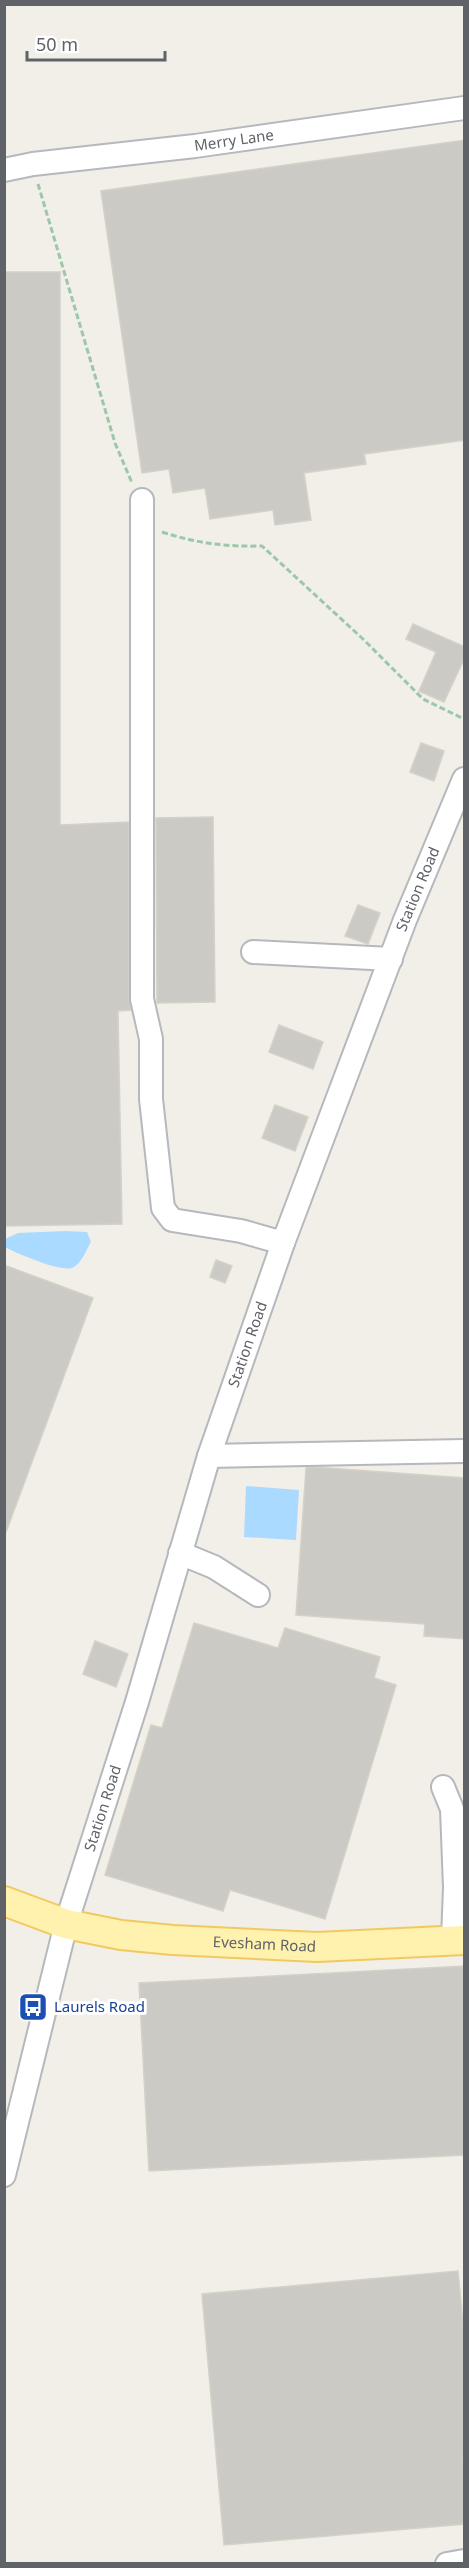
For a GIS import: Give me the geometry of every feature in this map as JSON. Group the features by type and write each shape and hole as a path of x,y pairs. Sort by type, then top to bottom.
{"main road":[{"name":"Evesham Road","path":"4,1901 66,1924 121,1935 173,1941 317,1947 459,1940"}],"street":[{"name":"Merry Lane","path":"4,170 33,164 195,146 465,108"},
{"path":"142,500 142,999 151,1039 151,1099 158,1182 163,1208 172,1220 241,1231 283,1243"},
{"name":"Station Road","path":"66,1924 137,1702 209,1456 283,1243 405,920 465,779"},
{"path":"253,952 391,959"},
{"path":"209,1456 465,1451"},
{"path":"180,1554 214,1567 258,1595"},
{"path":"443,1787 452,1809 459,1940"},
{"path":"4,2175 66,1924"},
{"path":"447,2564 465,2561"}],"path":[{"path":"33,164 115,443 127,475 162,532 196,543 226,547 262,546 363,639 423,699 465,719"}],"water":[{"path":"87,1232 91,1242 81,1261 72,1268 48,1265 5,1247 5,1239 18,1233"},
{"path":"246,1486 299,1490 296,1540 244,1537"}],"building":[{"path":"465,140 465,440 364,454 366,464 304,473 311,520 275,525 273,510 210,519 205,488 173,493 169,469 142,473 101,191"},
{"path":"4,272 60,272 60,825 129,822 129,999 131,1010 118,1011 122,1224 4,1226"},
{"path":"413,624 465,647 465,657 444,702 419,691 436,652 406,639"},
{"path":"421,743 444,751 434,781 410,772"},
{"path":"213,817 215,1002 157,1003 156,818"},
{"path":"358,905 380,913 368,944 345,936"},
{"path":"279,1025 323,1042 313,1069 269,1052"},
{"path":"275,1105 308,1117 295,1151 262,1138"},
{"path":"216,1260 232,1266 225,1283 210,1277"},
{"path":"4,1265 93,1298 6,1532 4,1532"},
{"path":"306,1468 465,1478 465,1639 424,1636 425,1624 296,1615"},
{"path":"194,1623 278,1648 285,1628 380,1657 374,1678 396,1685 325,1919 230,1890 223,1911 105,1875 151,1725 162,1728"},
{"path":"95,1641 128,1654 116,1687 83,1674"},
{"path":"465,1966 465,2155 149,2171 139,1983"},
{"path":"458,2271 465,2343 465,2454 463,2455 465,2524 224,2545 202,2294"}],"place":[{"name":"Laurels Road","path":"33,2007"}]}
